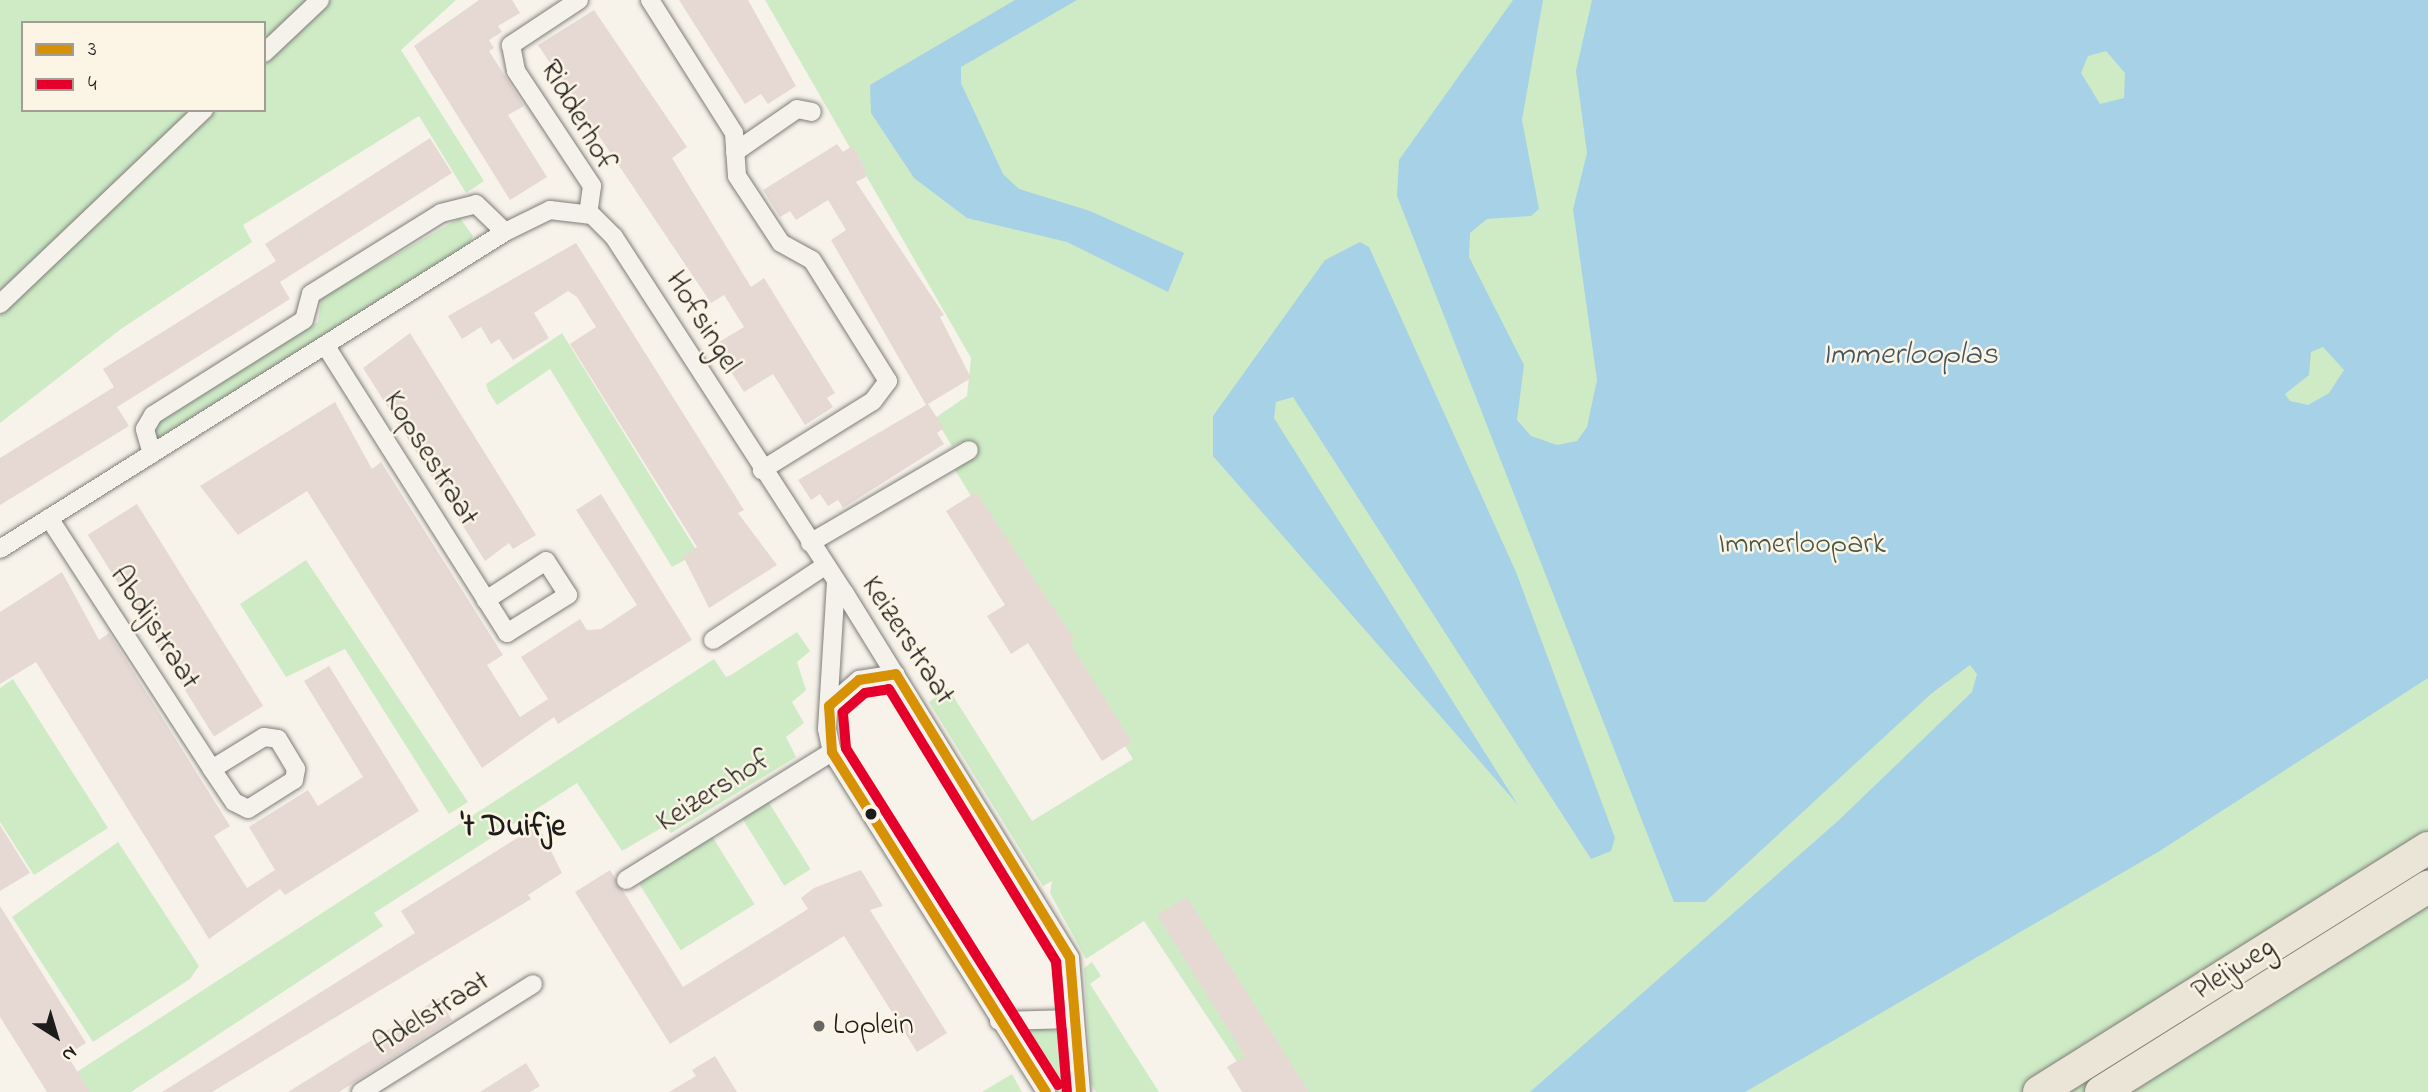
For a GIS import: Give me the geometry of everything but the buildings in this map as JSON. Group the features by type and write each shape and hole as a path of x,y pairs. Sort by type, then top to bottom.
{"highway":[{"name":"Pleijweg","path":"2039,1092 2428,848"},
{"name":"Pleijweg","path":"2101,1092 2428,887"}],"street":[{"path":"266,51 320,0"},
{"name":"Ridderhof","path":"579,0 511,45 516,71 592,187 588,213"},
{"path":"650,0 734,133 737,176 780,243 812,260 888,381 873,401 762,470"},
{"path":"735,152 797,109 812,112"},
{"path":"0,304 202,112"},
{"path":"152,454 145,429 153,415 304,320 311,294 442,213 476,204 505,232"},
{"path":"0,549 327,348 505,232 550,210 588,213"},
{"name":"Hofsingel","path":"588,213 614,237 836,582"},
{"name":"Kopsestraat","path":"327,348 486,600 507,633 568,595 546,562 486,600"},
{"path":"810,543 969,450"},
{"name":"Abdijstraat","path":"49,518 212,769 234,802 248,809 294,780 296,769 278,739 264,737 212,769"},
{"path":"713,640 825,566"},
{"name":"Keizerstraat","path":"836,582 896,674 1070,958 1081,1092"},
{"name":"Keizerstraat","path":"836,582 830,706 832,752 1046,1092"},
{"path":"830,706 859,680 896,674"},
{"name":"Keizershof","path":"626,880 832,752"},
{"name":"Adelstraat","path":"360,1092 533,984"},
{"path":"999,1021 1074,1018"}],"green space":[{"path":"0,0 307,0 266,39 266,21 21,21 21,112 189,112 0,291"},
{"path":"330,0 456,0 401,50 484,181 466,193 419,116 243,225 252,242 121,329 0,423 0,312 211,112 266,112 266,61"},
{"name":"Immerloopark","path":"765,0 2428,0 2428,1092 1257,1092 1144,921 1086,959 1050,893 1052,881 1043,886 929,702 948,688 1032,821 1133,759 952,465 963,441 952,446 935,418 967,396 971,358"},
{"path":"460,218 473,236 467,249 162,446 153,438 153,426 318,322 322,297"},
{"path":"562,333 698,553 672,567 550,369 497,405 488,391 486,384"},
{"path":"306,560 468,802 449,814 345,649 286,677 240,604"},
{"path":"797,632 810,651 797,662 806,690 792,702 804,723 786,737 796,757 671,833 663,827 622,851 577,783 374,913 383,926 131,1092 79,1092 69,1077 714,659 726,677"},
{"path":"13,679 108,828 34,875 0,822 0,688"},
{"path":"766,798 811,869 784,886 740,814"},
{"path":"710,833 755,904 681,950 636,879"},
{"path":"118,842 199,966 190,979 93,1042 12,917"},
{"path":"1092,962 1101,976 1090,984 1159,1092 1096,1092 1091,1083 1084,968"},
{"path":"1034,1027 1064,1032 1069,1092 1054,1092 1019,1035"},
{"path":"1012,1074 1022,1092 982,1092"}],"water":[{"path":"1015,0 1077,0 961,67 961,83 1003,174 1019,189 1090,211 1184,253 1168,292 1067,242 967,218 914,178 871,113 870,85"},
{"name":"Immerlooplas","path":"1513,0 1543,0 1522,120 1539,209 1531,216 1487,219 1470,233 1469,257 1524,365 1517,420 1531,436 1557,445 1577,441 1587,427 1597,380 1573,209 1587,153 1576,71 1592,0 2428,0 2428,678 2158,852 1745,1092 1530,1092 1839,820 1972,692 1977,674 1970,665 1932,693 1705,902 1674,902 1397,196 1399,160","holes":["2106,51 2125,73 2124,98 2100,104 2081,73 2088,56","2323,347 2344,370 2329,393 2308,405 2290,401 2285,394 2309,375 2311,352"]},
{"path":"1360,242 1369,247 1516,572 1615,838 1611,851 1591,859 1293,397 1276,402 1274,418 1518,805 1213,456 1213,416 1325,260"}],"transit line":[{"name":"3","path":"1046,1092 832,752 829,706 859,680 896,674 1070,958 1081,1092"},
{"name":"4","path":"1058,1085 846,748 843,712 865,693 889,689 1056,962 1067,1092"}],"place":[{"name":"Loplein","path":"819,1026"}],"district":[{"name":"'t Duifje","path":"513,828"}]}
